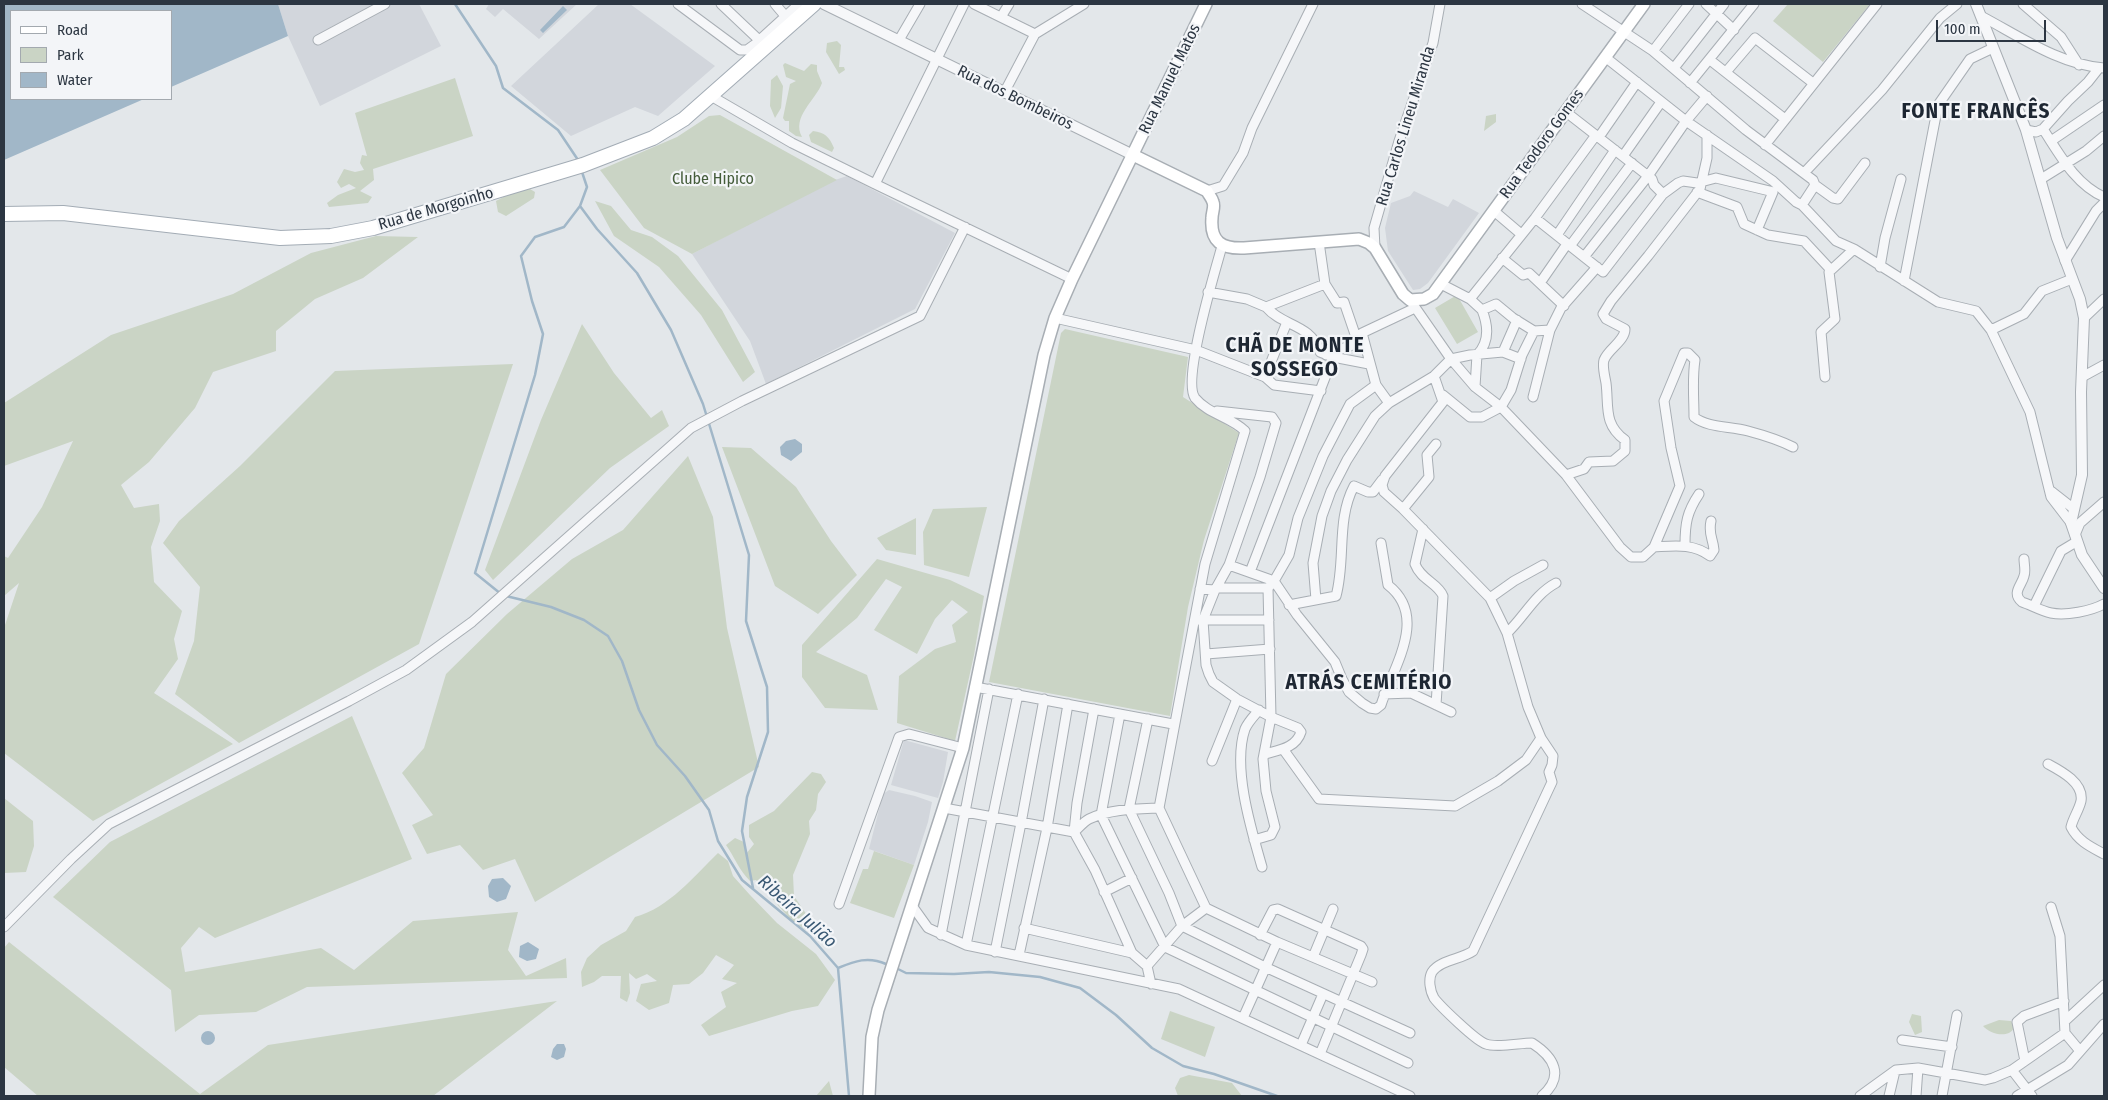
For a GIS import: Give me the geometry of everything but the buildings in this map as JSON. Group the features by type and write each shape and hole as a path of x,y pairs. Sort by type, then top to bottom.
{"main road":[{"name":"Rua Manuel Matos","path":"869,1096 869,1068 874,1028 900,940 913,906 963,748 1044,355 1055,318 1072,279 1206,4"},
{"name":"Rua Teodoro Gomes","path":"1412,304 1433,294 1441,284 1566,112 1622,31 1644,4"},
{"name":"Rua de Morgoinho","path":"4,214 63,213 280,238 331,236 374,228 583,165 653,138 684,118 711,96 807,5"},
{"name":"Rua dos Bombeiros","path":"1133,155 1207,191"},
{"path":"1207,191 1213,201 1213,230 1216,240 1222,246 1244,248 1359,239 1375,248 1403,294 1412,304"}],"street":[{"path":"318,40 385,4"},
{"path":"678,4 740,50 747,50 786,17 807,5"},
{"path":"721,4 759,40"},
{"path":"775,4 786,17"},
{"name":"Rua dos Bombeiros","path":"824,4 1133,155"},
{"path":"899,40 920,4"},
{"path":"875,184 964,4"},
{"path":"974,4 1035,34"},
{"path":"1000,17 1009,4"},
{"path":"1004,93 1035,34 1084,4"},
{"path":"1207,191 1224,186 1243,153 1252,128 1313,4"},
{"name":"Rua Carlos Lineu Miranda","path":"1375,248 1374,228 1399,141 1432,43 1440,4"},
{"path":"1582,4 1653,51 1765,144 1804,173 1815,185 1834,198 1838,198 1865,163"},
{"path":"1653,51 1689,4"},
{"path":"1706,4 1734,30"},
{"path":"1674,68 1724,4"},
{"path":"1690,83 1754,4"},
{"path":"1765,144 1877,4"},
{"path":"1804,173 1882,90 1940,18 1957,4"},
{"path":"1976,4 2026,130 2084,318 2082,475 2071,523"},
{"path":"2023,4 2061,37 2079,64"},
{"path":"1981,16 2062,59 2101,68"},
{"path":"1726,72 1755,38 1813,83"},
{"path":"1904,281 1938,105 1970,60 1993,48"},
{"path":"1605,57 1686,121 1773,181 1796,202 1802,205 1836,242 1854,249 1938,302 1976,311 1991,330 2030,412 2048,487 2056,505 2071,523 2082,555 2104,588"},
{"path":"1710,60 1785,119"},
{"path":"2026,130 2036,132 2043,129 2101,68"},
{"path":"1470,299 1535,218 1636,82"},
{"path":"711,96 792,143 1072,279"},
{"path":"1584,257 1648,176 1686,121 1707,96"},
{"path":"1622,156 1662,102"},
{"path":"2051,141 2104,105"},
{"path":"1566,112 1648,176 1663,194"},
{"path":"2043,129 2066,164 2086,187 2104,197"},
{"path":"1566,475 1584,469 1589,462 1613,461 1625,451 1625,440 1615,429 1606,408 1607,388 1603,362 1613,346 1624,336 1625,329 1606,319 1603,314 1611,301 1697,192 1702,182 1707,158 1707,135"},
{"path":"2041,179 2086,151 2104,136"},
{"path":"1557,235 1615,150"},
{"path":"1540,283 1632,163"},
{"path":"1535,218 1603,272 1663,194 1678,183 1702,182 1708,178 1716,178 1773,192 1757,230"},
{"path":"1880,267 1885,238 1901,179"},
{"path":"1802,205 1815,185"},
{"path":"1697,192 1737,208 1744,224 1768,236 1804,241 1831,270"},
{"path":"2065,261 2096,211 2104,203"},
{"path":"1494,210 1521,234"},
{"path":"4,927 71,859 109,824 349,702 406,670 442,645 472,622 691,428 742,401 920,316 965,228"},
{"path":"1359,239 1374,228"},
{"path":"1319,242 1325,284 1337,302 1344,302 1376,385 1389,403"},
{"path":"1222,246 1208,292 1196,350 1191,389 1193,396 1209,410 1236,423 1245,431 1205,564 1200,589 1199,620 1173,724 1158,808 1206,908 1260,935 1372,982"},
{"path":"1826,377 1821,332 1835,319 1829,286 1829,272 1854,249"},
{"path":"1502,258 1522,275 1529,273 1564,306"},
{"path":"1533,397 1550,330 1564,306 1597,267"},
{"path":"1991,330 2024,314 2042,291 2072,279"},
{"path":"1266,307 1325,284"},
{"path":"1441,284 1470,299 1482,310 1487,323 1483,349 1477,355 1476,387"},
{"path":"1208,292 1247,299 1266,307 1275,316 1297,325 1315,339 1320,352 1330,356 1369,364"},
{"path":"2084,318 2104,300"},
{"path":"1361,342 1362,332 1412,304 1424,318 1451,359 1476,387 1501,408 1566,475 1620,547 1631,557 1643,557 1654,547 1680,486 1671,448 1664,401 1684,353 1688,353 1695,360 1693,374 1694,417 1700,422 1747,431 1793,446"},
{"path":"1482,310 1496,304 1534,331 1550,330"},
{"path":"1055,318 1196,350 1265,377 1274,385 1321,391"},
{"path":"1503,352 1517,320"},
{"path":"1265,377 1287,322"},
{"path":"1440,392 1447,400 1470,417 1482,417 1501,408 1534,331"},
{"path":"1330,356 1361,342"},
{"path":"1316,600 1314,563 1322,516 1331,492 1347,460 1375,416 1389,403 1434,376 1451,359 1503,352 1521,359"},
{"path":"1250,572 1321,391 1330,356"},
{"path":"2082,377 2104,365"},
{"path":"1289,604 1334,598 1337,594 1344,542 1343,516 1347,498 1354,486 1368,492 1373,492 1378,488 1385,476 1443,402 1434,376"},
{"path":"1254,840 1271,836 1274,827 1266,791 1263,759 1272,717 1269,620 1271,585 1289,554 1298,518 1323,456 1345,412 1350,404 1376,385"},
{"path":"1209,410 1272,417 1276,423 1260,477 1229,565 1199,620 1206,654 1206,665 1213,682 1237,699 1298,728 1301,732 1300,738 1293,745 1265,754"},
{"path":"1403,509 1429,477 1426,465 1427,455 1436,444"},
{"path":"1385,476 1382,485 1384,492 1490,598 1507,633 1528,707 1541,738 1553,756 1549,772 1552,782 1473,951 1436,968 1432,972 1430,979 1433,996 1437,1001 1480,1041 1492,1046 1532,1043 1550,1056 1555,1070 1555,1081 1542,1096"},
{"path":"2048,487 2057,497 2074,509"},
{"path":"1686,545 1685,530 1689,509 1699,494"},
{"path":"2057,497 2067,499 2078,495"},
{"path":"2034,606 2060,552 2075,539 2080,523 2104,502"},
{"path":"1654,547 1686,545 1705,552 1710,556 1714,550 1714,542 1709,532 1711,521"},
{"path":"1423,529 1415,564 1424,578 1441,591 1443,596 1436,705"},
{"path":"1229,565 1250,572 1271,585 1289,604 1335,662 1342,680 1350,692 1362,703 1376,709 1381,705 1401,656 1408,619 1397,592 1388,585 1381,543"},
{"path":"2024,559 2024,576 2018,587 2017,594 2018,599 2022,602 2051,613 2073,613 2104,604"},
{"path":"1490,598 1514,581 1543,565"},
{"path":"1507,633 1521,619 1544,589 1556,584"},
{"path":"1200,589 1271,585"},
{"path":"1199,620 1269,620"},
{"path":"1206,654 1270,649"},
{"path":"976,687 1173,724"},
{"path":"941,935 989,689"},
{"path":"1384,694 1411,693 1450,712"},
{"path":"966,945 994,819 1018,694"},
{"path":"995,952 1044,699"},
{"path":"1212,761 1237,699"},
{"path":"1019,955 1047,828 1068,704"},
{"path":"1094,709 1077,803 1074,832 1132,953 1147,966 1151,984"},
{"path":"1258,710 1246,728 1242,746 1242,779 1246,810 1262,867"},
{"path":"1120,714 1101,815 1165,947 1254,991 1408,1062"},
{"path":"1148,719 1129,809 1182,926 1265,967 1410,1033"},
{"path":"839,904 898,737 909,734 963,748"},
{"path":"1283,749 1319,799 1455,806 1498,781 1526,760 1541,738"},
{"path":"2048,764 2069,776 2079,790 2081,798 2071,827 2074,833 2083,843 2104,854"},
{"path":"944,808 994,819 1074,832"},
{"path":"1074,832 1087,820 1101,815 1129,809 1158,808"},
{"path":"1104,892 1132,878"},
{"path":"913,906 928,928 966,945 1179,989 1410,1096"},
{"path":"2051,907 2060,936 2065,1033 2080,1051"},
{"path":"1147,966 1182,926 1206,908"},
{"path":"1260,935 1273,910 1278,909 1362,946 1363,950 1320,1054"},
{"path":"1312,957 1334,909"},
{"path":"1024,928 1132,953"},
{"path":"1243,1018 1277,942"},
{"path":"2065,1021 2104,984"},
{"path":"1301,1046 1323,994"},
{"path":"2025,1061 2017,1022 2024,1016 2064,1001"},
{"path":"1942,1096 1957,1016"},
{"path":"2017,1096 2030,1093 2068,1065 2104,1024"},
{"path":"1860,1096 1870,1093 1895,1070 1918,1068 1984,1080 1993,1078 2012,1070 2065,1033"},
{"path":"1902,1040 1952,1047"},
{"path":"1916,1096 1918,1068"},
{"path":"1889,1096 1895,1070"},
{"path":"2012,1070 2030,1093"}],"shaded area":[{"path":"278,4 419,4 441,46 320,106 288,36"},
{"path":"489,4 577,4 539,39 503,9 495,17 486,9"},
{"path":"599,4 630,4 715,66 658,116 635,107 571,136 511,86"},
{"path":"847,176 955,233 915,309 766,384 750,341 692,254 829,182"},
{"path":"1414,191 1448,207 1453,199 1479,213 1428,283 1420,289 1413,290 1388,251 1385,228 1391,203 1410,196"},
{"path":"904,740 948,752 938,798 891,785"},
{"path":"889,790 932,802 928,822 914,865 869,849 883,794"}],"green space":[{"path":"1788,4 1870,4 1823,62 1773,21"},
{"path":"837,41 841,45 839,67 844,67 845,70 839,74 826,52 827,43"},
{"path":"785,63 804,71 811,64 817,65 817,71 822,83 802,116 799,130 802,137 796,136 789,131 789,121 785,121 783,118 790,84 796,81 786,77 783,65"},
{"path":"777,75 783,86 781,108 775,118 770,106 771,80"},
{"path":"455,78 473,136 373,169 374,180 360,191 372,197 368,203 329,207 327,203 338,195 356,188 349,184 341,188 337,182 344,169 355,172 364,170 360,163 362,155 367,156 355,113"},
{"path":"1496,114 1496,122 1484,131 1486,116"},
{"name":"Clube Hipico","path":"720,115 837,180 692,254 644,228 600,170 677,137 709,116"},
{"path":"813,131 824,134 828,138 834,148 832,152 811,142 809,135"},
{"path":"530,189 535,192 534,198 506,216 498,212 496,201 511,193"},
{"path":"595,201 611,206 631,230 652,237 678,256 722,310 755,372 743,382 701,315 659,267 614,236"},
{"path":"376,236 418,237 363,278 315,299 276,331 276,351 213,372 195,408 149,462 121,485 134,508 159,504 160,521 151,547 154,582 182,611 174,639 178,659 154,693 233,744 93,821 4,753 4,628 19,583 4,596 4,556 8,558 42,507 73,441 4,466 4,403 111,335 233,294 311,253"},
{"path":"1457,295 1478,332 1457,344 1435,308"},
{"path":"582,324 614,373 651,418 662,410 669,426 610,468 493,580 485,570 541,420"},
{"path":"1065,329 1188,357 1183,397 1239,433 1204,540 1188,607 1170,716 989,682 1061,333"},
{"path":"513,364 419,644 239,743 175,694 194,641 200,587 163,543 179,521 240,466 335,371"},
{"path":"722,447 751,448 796,487 831,541 857,575 818,614 775,586"},
{"path":"688,456 713,517 727,628 759,767 535,902 515,859 483,870 460,845 427,854 412,825 433,815 402,773 424,748 446,674 507,614 572,559 623,530"},
{"path":"987,507 969,577 924,565 923,532 933,509"},
{"path":"916,518 916,555 886,550 877,538"},
{"path":"877,559 950,580 984,596 974,655 955,741 897,723 899,676 935,649 956,642 952,625 968,612 952,600 935,619 917,654 874,630 902,587 886,579 857,618 816,652 867,675 878,710 825,708 802,677 802,645"},
{"path":"352,716 412,859 215,938 199,927 181,948 185,972 321,948 354,970 413,921 518,912 508,950 526,976 566,958 567,978 307,987 256,1012 199,1015 175,1032 171,990 53,897 110,842"},
{"path":"812,772 821,774 826,782 818,794 816,810 809,821 810,834 793,875 794,896 813,924 806,930 791,920 756,880 750,881 746,877 726,845 735,838 744,842 746,854 754,844 749,837 749,825 774,811"},
{"path":"4,798 33,821 34,846 26,872 4,873"},
{"path":"874,851 914,865 894,918 850,903 863,869 868,869"},
{"path":"718,853 728,861 733,876 750,895 777,923 816,954 835,980 818,1006 792,1011 709,1036 701,1025 726,1007 721,992 737,983 722,979 734,965 716,955 703,973 689,984 673,985 669,1003 649,1010 636,1001 641,984 657,981 647,974 636,979 629,973 630,993 627,1002 620,998 621,976 602,976 582,987 581,972 587,958 601,945 626,931 635,917 647,913 670,899"},
{"path":"9,942 200,1094 268,1045 557,1001 433,1096 38,1096 4,1067 4,948"},
{"path":"1170,1011 1215,1027 1205,1057 1161,1039"},
{"path":"1912,1014 1921,1016 1922,1032 1915,1035 1909,1022"},
{"path":"1999,1020 2011,1021 2014,1028 2008,1033 1999,1034 1983,1026"},
{"path":"1189,1075 1232,1083 1242,1096 1178,1096 1175,1088 1180,1078"},
{"path":"829,1081 833,1096 816,1096"}],"water":[{"path":"4,4 278,4 288,36 172,87 172,10 10,10 10,100 142,100 4,160"},
{"path":"563,6 567,10 543,33 540,30"},
{"path":"795,439 802,444 802,452 791,461 781,455 780,447 786,441"},
{"path":"503,878 511,886 506,899 497,902 489,897 488,886 492,879"},
{"path":"528,942 539,949 536,959 527,961 519,957 520,946"},
{"path":"208,1031 213,1033 215,1038 213,1043 208,1045 203,1043 201,1038 203,1033"},
{"path":"557,1044 564,1044 566,1049 564,1057 557,1060 551,1057 553,1049"}],"waterway":[{"path":"455,4 496,66 503,88 558,130 578,160"},
{"path":"501,594 475,573 535,375 543,334 532,301 521,256 535,237 564,227 580,206 587,187 582,172"},
{"name":"Ribeira Julião","path":"580,206 597,229 637,273 671,330 703,404 749,555 746,621 767,687 768,732 747,797 742,831 753,888"},
{"name":"Ribeira Julião","path":"506,596 551,607 584,620 608,636 622,661 639,710 657,745 685,776 709,810 718,841 742,880 810,936 838,968 849,1096"},
{"path":"838,968 862,960 873,960 886,964"},
{"path":"898,969 906,973 954,974 989,972 1040,977 1080,988 1116,1015 1152,1048 1183,1066 1214,1074 1277,1096"}],"district":[{"name":"FONTE FRANCÊS","path":"1976,112"},
{"name":"CHÃ DE MONTE SOSSEGO","path":"1295,358"},
{"name":"ATRÁS CEMITÉRIO","path":"1369,683"}]}
